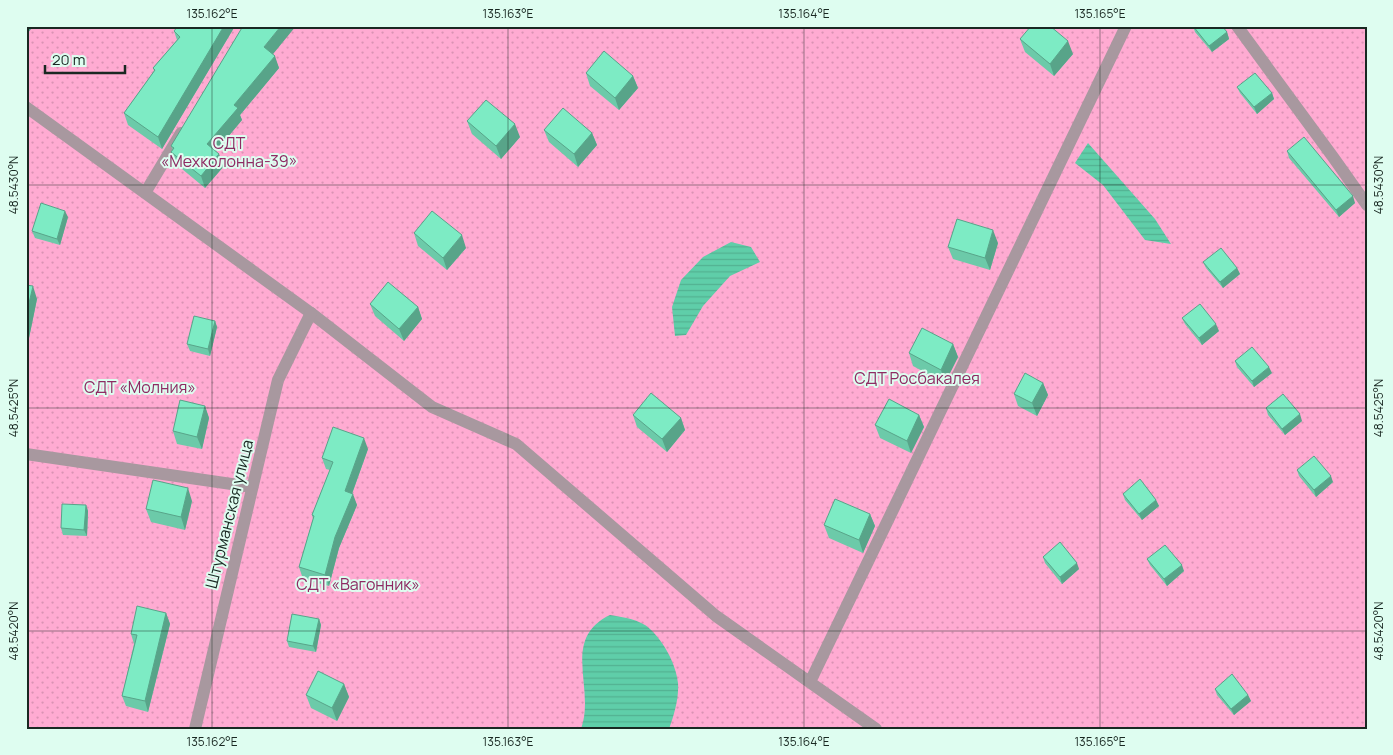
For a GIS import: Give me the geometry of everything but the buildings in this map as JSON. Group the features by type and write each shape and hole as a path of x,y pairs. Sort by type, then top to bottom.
{"street":[{"path":"810,682 1126,26"},
{"path":"1237,26 1367,205"},
{"path":"26,107 311,313 432,407 516,444 716,616 876,729"},
{"path":"144,193 189,119"},
{"name":"Штурманская улица","path":"195,729 278,380 311,313"},
{"path":"26,454 252,487"}],"green space":[{"name":"СДТ Росбакалея","path":"26,26 1367,26 1367,729 26,729"}],"shaded area":[{"path":"1088,143 1155,219 1171,244 1145,240 1103,185 1075,163"},
{"path":"731,242 751,247 760,262 730,276 703,306 686,335 675,336 672,307 681,280 703,257"},
{"path":"610,615 631,619 646,626 660,640 668,654 675,668 678,683 676,707 669,729 581,729 585,713 582,666 586,637 595,625"}],"park label":[{"name":"СДТ «Мехколонна-39»","path":"229,152"},
{"name":"СДТ «Молния»","path":"140,387"},
{"name":"СДТ «Вагонник»","path":"358,584"}]}
